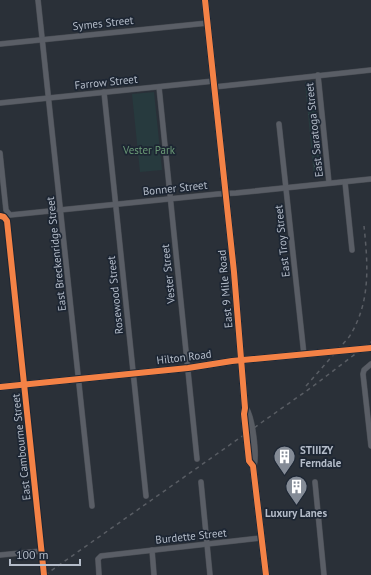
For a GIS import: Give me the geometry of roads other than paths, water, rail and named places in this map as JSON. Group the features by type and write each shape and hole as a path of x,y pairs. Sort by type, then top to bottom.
{"main road":[{"name":"East 9 Mile Road","path":"205,0 242,360 246,408 244,414 249,461 253,466 266,575"},
{"name":"Hilton Road","path":"0,387 188,368 242,360 371,348"}],"street":[{"name":"East Breckenridge Street","path":"38,0 92,506"},
{"name":"Symes Street","path":"0,44 208,22"},
{"name":"Farrow Street","path":"0,102 159,87 214,84 371,70"},
{"name":"East Saratoga Street","path":"318,75 329,183"},
{"name":"Vester Street","path":"159,87 197,458"},
{"name":"Rosewood Street","path":"104,92 146,496"},
{"name":"East Troy Street","path":"280,124 304,355"},
{"name":"Bonner Street","path":"0,153 7,212 12,215 371,179"},
{"path":"345,182 352,250"},
{"name":"East Cambourne Street","path":"0,216 4,217 7,221 44,575"},
{"path":"371,364 364,370 371,446"},
{"path":"201,482 210,575"},
{"path":"315,482 324,575"},
{"name":"Burdette Street","path":"100,575 98,561 99,557 103,556 261,538"},
{"path":"152,550 154,575"},
{"path":"0,555 42,551"}],"railway":[{"path":"306,386 349,337 361,311 367,269 364,226"},
{"path":"45,575 312,387 371,342"}],"place":[{"name":"STIIIZY Ferndale","path":"285,476"},
{"name":"Luxury Lanes","path":"296,506"}],"park label":[{"name":"Vester Park","path":"149,150"}]}
